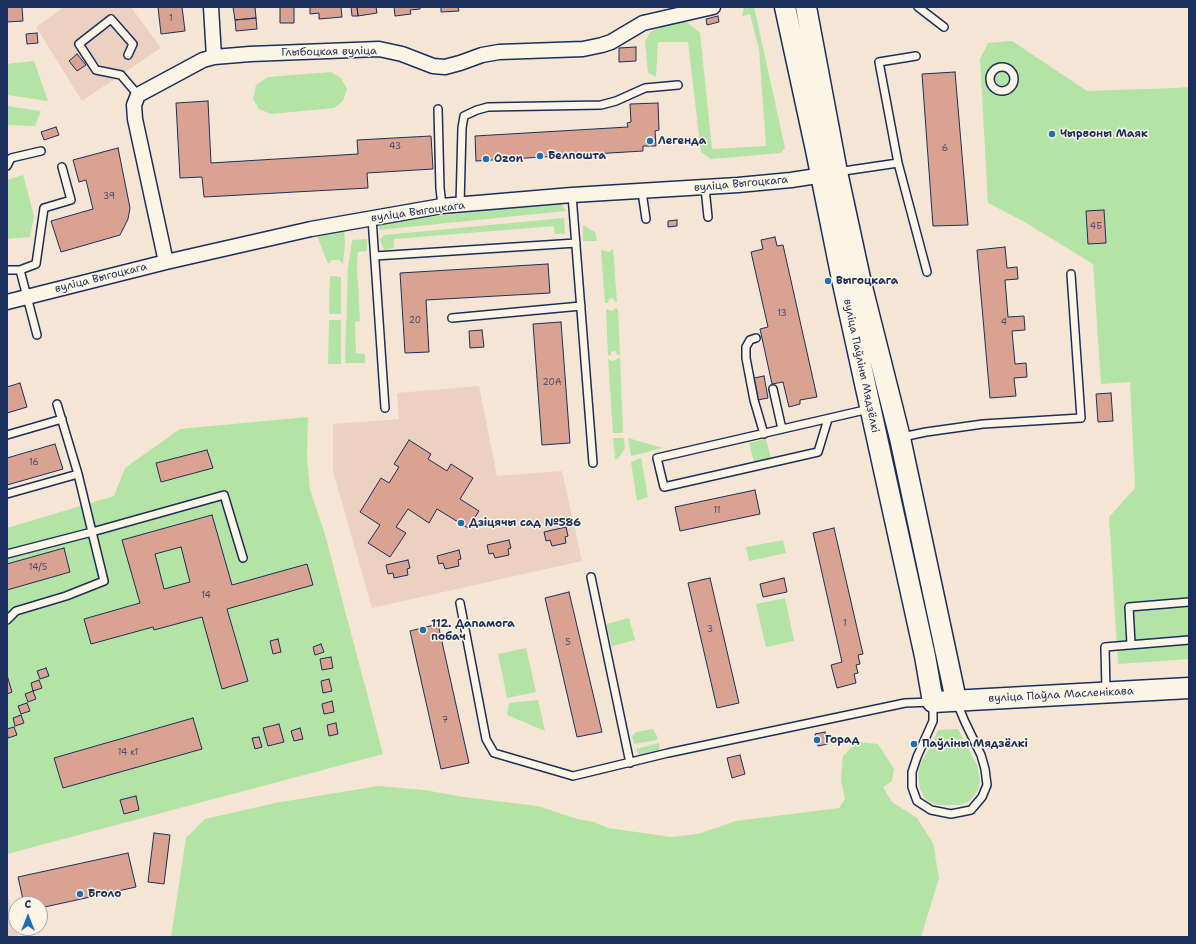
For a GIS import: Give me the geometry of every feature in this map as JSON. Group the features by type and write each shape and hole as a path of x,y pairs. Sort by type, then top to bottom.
{"street":[{"path":"212,7 214,57"},
{"name":"Глыбоцкая вуліца","path":"138,95 203,60 214,57 250,54 378,50 402,54 433,66 445,66 460,63 482,55 499,52 582,50 611,42 644,23 689,10 713,7"},
{"name":"вуліца Паўліны Мядзёлкі","path":"785,7 829,174 861,283 900,438 956,700"},
{"name":"вуліца Паўліны Мядзёлкі","path":"806,7 842,279 925,656 933,702"},
{"path":"138,95 134,105 135,119 166,262"},
{"name":"вуліца Выгоцкага","path":"7,302 166,262 310,229 442,206 572,195 705,188 791,180 829,174"},
{"name":"вуліца Паўла Масленікава","path":"933,702 1189,688"}],"lane":[{"path":"918,7 944,27"},
{"path":"128,55 133,44 111,19 79,44 96,70 121,75 138,95"},
{"path":"916,56 879,62 898,163 927,272"},
{"path":"460,205 462,128 464,116 488,107 601,104 616,102 645,88 678,85"},
{"path":"438,109 440,188 442,206"},
{"path":"7,166 11,158 41,151"},
{"path":"829,174 898,163"},
{"path":"7,270 20,270 36,264 44,208 71,200 62,167"},
{"path":"705,188 708,217"},
{"path":"642,192 646,220"},
{"path":"572,195 593,462"},
{"path":"372,218 385,408"},
{"path":"375,256 576,243"},
{"path":"20,270 37,335"},
{"path":"900,438 926,432 983,424 1080,418 1071,274"},
{"path":"452,318 581,306"},
{"path":"756,338 750,340 746,347 746,358 754,400 764,434"},
{"path":"773,389 782,429"},
{"path":"7,620 16,611 66,596 104,581 78,474 57,404"},
{"path":"828,419 818,452 664,487 657,458 870,408"},
{"path":"7,435 62,419"},
{"path":"7,494 78,474"},
{"path":"7,554 224,495 243,558"},
{"path":"592,577 630,763"},
{"path":"1131,644 1129,607 1189,602"},
{"path":"460,604 486,739 494,753 573,776 905,703 933,702 933,722 912,772 912,787 917,801 931,810 951,814 971,810 982,797 987,785 981,755 956,700"},
{"path":"1106,693 1105,647 1189,640"}],"shaded area":[{"path":"64,7 131,7 161,48 82,101 36,27"},
{"name":"Дзіцячы сад №586","path":"479,386 497,476 562,471 582,561 372,608 333,471 333,424 399,419 397,393"},
{"path":"7,892 8,936 18,937 7,937"}],"green space":[{"path":"754,7 785,148 781,153 711,159 701,152 688,42 658,42 656,77 648,73 645,42 650,32 673,22 687,22 700,33 712,149 766,146 759,49 750,14 742,16 744,8"},
{"path":"1012,41 1087,91 1189,87 1189,659 1118,664 1109,517 1135,488 1130,382 1101,384 1093,264 1023,221 988,203 980,59 988,43"},
{"path":"34,61 48,101 7,95 7,64"},
{"path":"331,72 341,78 347,89 343,101 334,108 271,114 259,109 253,99 256,85 268,77"},
{"path":"7,106 41,111 35,126 7,125"},
{"path":"23,175 34,216 30,237 7,239 7,180"},
{"path":"560,203 566,211 379,230 380,222"},
{"path":"564,218 565,234 555,234 554,226 394,239 394,248 384,250 380,239 384,235"},
{"path":"583,225 595,232 597,241 583,241"},
{"path":"344,228 345,243 343,264 339,260 332,260 328,264 316,233"},
{"path":"367,239 367,251 358,252 357,267 360,321 355,322 356,353 365,354 365,363 345,363 348,268 352,240"},
{"path":"613,249 617,302 615,302 613,298 609,299 608,303 605,303 601,250 609,252"},
{"path":"330,276 341,277 341,314 329,314"},
{"path":"615,308 618,309 620,355 617,355 614,351 611,352 611,355 608,355 606,309 613,311"},
{"path":"329,320 341,320 341,364 328,364"},
{"path":"620,358 623,433 613,433 608,359 612,361"},
{"path":"308,417 307,458 310,490 324,531 383,754 7,854 7,528 114,496 125,468 180,429"},
{"path":"613,438 624,438 625,448 618,459 615,459"},
{"path":"628,438 663,448 631,456"},
{"path":"766,439 771,458 754,462 749,443"},
{"path":"641,458 648,497 637,501 631,462"},
{"path":"783,540 786,553 749,561 746,547"},
{"path":"785,598 794,641 766,647 756,604"},
{"path":"629,618 635,640 612,646 606,624"},
{"path":"526,648 536,692 507,698 498,654"},
{"path":"538,700 545,731 507,715 509,703"},
{"path":"653,729 657,736 657,740 634,744 632,736 636,732"},
{"path":"958,729 977,765 980,781 978,789 968,802 960,805 938,805 926,800 920,789 918,774 921,762 930,748 938,730"},
{"path":"857,742 878,744 894,769 892,781 883,787 892,802 917,818 933,843 939,878 921,937 171,937 186,838 205,819 275,803 378,786 424,790 464,797 538,806 577,819 594,822 608,828 671,837 698,834 736,821 839,808 845,799 841,781 843,756"},
{"path":"659,743 660,748 656,753 644,756 639,755 636,749"}],"building":[{"path":"7,7 22,7 23,21 7,22"},
{"path":"158,7 182,7 185,31 161,34"},
{"path":"233,7 255,7 256,18 235,20"},
{"path":"280,7 294,7 294,23 280,23"},
{"path":"310,7 341,7 342,17 319,19 319,13 310,14"},
{"path":"351,7 357,7 358,16 352,16"},
{"path":"357,7 376,7 377,13 358,16"},
{"path":"394,7 420,7 420,9 410,10 411,14 395,16"},
{"path":"441,7 458,7 459,11 441,12"},
{"path":"718,16 719,22 707,25 706,19"},
{"path":"256,18 257,29 236,31 235,20"},
{"path":"37,33 38,43 27,44 26,34"},
{"path":"636,47 636,61 619,62 619,48"},
{"path":"77,54 86,65 77,71 69,61"},
{"path":"955,72 968,225 933,226 922,74"},
{"path":"208,101 211,163 358,154 357,140 431,136 433,169 367,173 368,188 204,197 202,177 180,178 176,103"},
{"path":"658,103 659,130 655,131 656,146 643,146 643,151 476,161 475,136 628,127 627,123 631,122 630,104"},
{"path":"56,127 59,135 44,140 41,132"},
{"path":"118,148 130,208 128,219 120,235 61,252 51,221 93,209 86,180 79,182 73,160"},
{"path":"1104,210 1106,243 1088,244 1086,211"},
{"path":"677,220 677,226 668,227 668,221"},
{"path":"775,237 777,246 783,245 817,397 800,400 800,404 789,407 783,382 772,384 760,329 768,327 751,252 763,249 761,240"},
{"path":"1005,247 1007,268 1017,267 1018,279 1005,280 1008,317 1024,316 1025,330 1012,331 1015,364 1026,363 1027,377 1014,378 1016,396 990,398 977,250"},
{"path":"548,264 550,293 426,300 429,352 405,353 400,273"},
{"path":"561,322 570,443 542,445 533,324"},
{"path":"482,330 484,347 470,348 469,331"},
{"path":"764,376 768,398 758,400 754,378"},
{"path":"20,383 27,407 7,413 7,387"},
{"path":"1111,393 1113,421 1098,422 1096,394"},
{"path":"409,440 431,454 428,459 447,471 451,464 473,478 460,499 479,511 468,528 437,509 429,523 408,509 396,527 406,533 390,557 368,543 380,525 360,512 381,478 389,483 399,467 394,464"},
{"path":"55,444 63,469 7,485 7,458"},
{"path":"207,450 213,468 161,482 156,463"},
{"path":"755,490 760,514 680,531 675,507"},
{"path":"212,515 232,585 307,564 313,585 227,609 248,681 222,689 202,617 154,630 153,627 91,644 84,619 140,603 122,540","holes":["181,547 190,582 164,589 155,554"]},
{"path":"566,527 568,536 565,537 566,543 552,546 550,540 546,541 544,532"},
{"path":"834,528 863,654 858,655 860,664 856,665 858,673 854,674 856,683 837,688 831,665 842,662 813,533"},
{"path":"509,540 511,548 508,549 509,555 495,558 493,553 489,554 487,545"},
{"path":"64,548 70,572 7,590 7,564"},
{"path":"459,550 461,559 458,560 459,566 445,569 443,563 439,564 437,556"},
{"path":"408,560 410,568 407,569 408,575 394,578 393,573 388,574 386,565"},
{"path":"710,578 739,703 717,708 688,583"},
{"path":"784,578 787,592 763,597 760,584"},
{"path":"569,592 602,732 577,737 545,598"},
{"path":"438,624 469,763 441,769 410,631"},
{"path":"278,639 281,652 273,654 270,641"},
{"path":"321,644 324,652 315,655 313,647"},
{"path":"331,657 333,668 322,670 320,659"},
{"path":"46,668 49,676 40,679 37,671"},
{"path":"7,675 12,692 7,694"},
{"path":"329,679 332,691 323,693 321,681"},
{"path":"39,680 42,688 33,691 31,683"},
{"path":"33,691 36,699 28,702 25,694"},
{"path":"332,701 334,712 324,714 322,704"},
{"path":"27,703 30,711 21,714 18,706"},
{"path":"21,715 24,723 15,726 13,718"},
{"path":"193,718 202,749 63,788 54,758"},
{"path":"336,723 338,734 329,736 327,725"},
{"path":"279,724 284,742 268,746 263,728"},
{"path":"14,727 17,735 8,738 7,729"},
{"path":"300,728 303,739 294,741 291,731"},
{"path":"825,732 828,744 818,746 815,734"},
{"path":"259,737 262,747 255,749 252,738"},
{"path":"740,755 745,774 732,778 727,758"},
{"path":"136,796 139,810 124,814 120,800"},
{"path":"154,833 170,835 164,884 148,882"},
{"path":"128,853 136,887 48,906 48,896 22,896 18,877"}],"place":[{"name":"Чырвоны Маяк","path":"1052,134"},
{"name":"Легенда","path":"650,141"},
{"name":"Белпошта","path":"540,156"},
{"name":"Ozon","path":"486,159"},
{"name":"Выгоцкага","path":"828,281"},
{"name":"Дзіцячы сад №586","path":"461,523"},
{"name":"112. Дапамога побач","path":"423,630"},
{"name":"Горад","path":"817,740"},
{"name":"Паўліны Мядзёлкі","path":"914,744"},
{"name":"Бголо","path":"80,894"}]}
